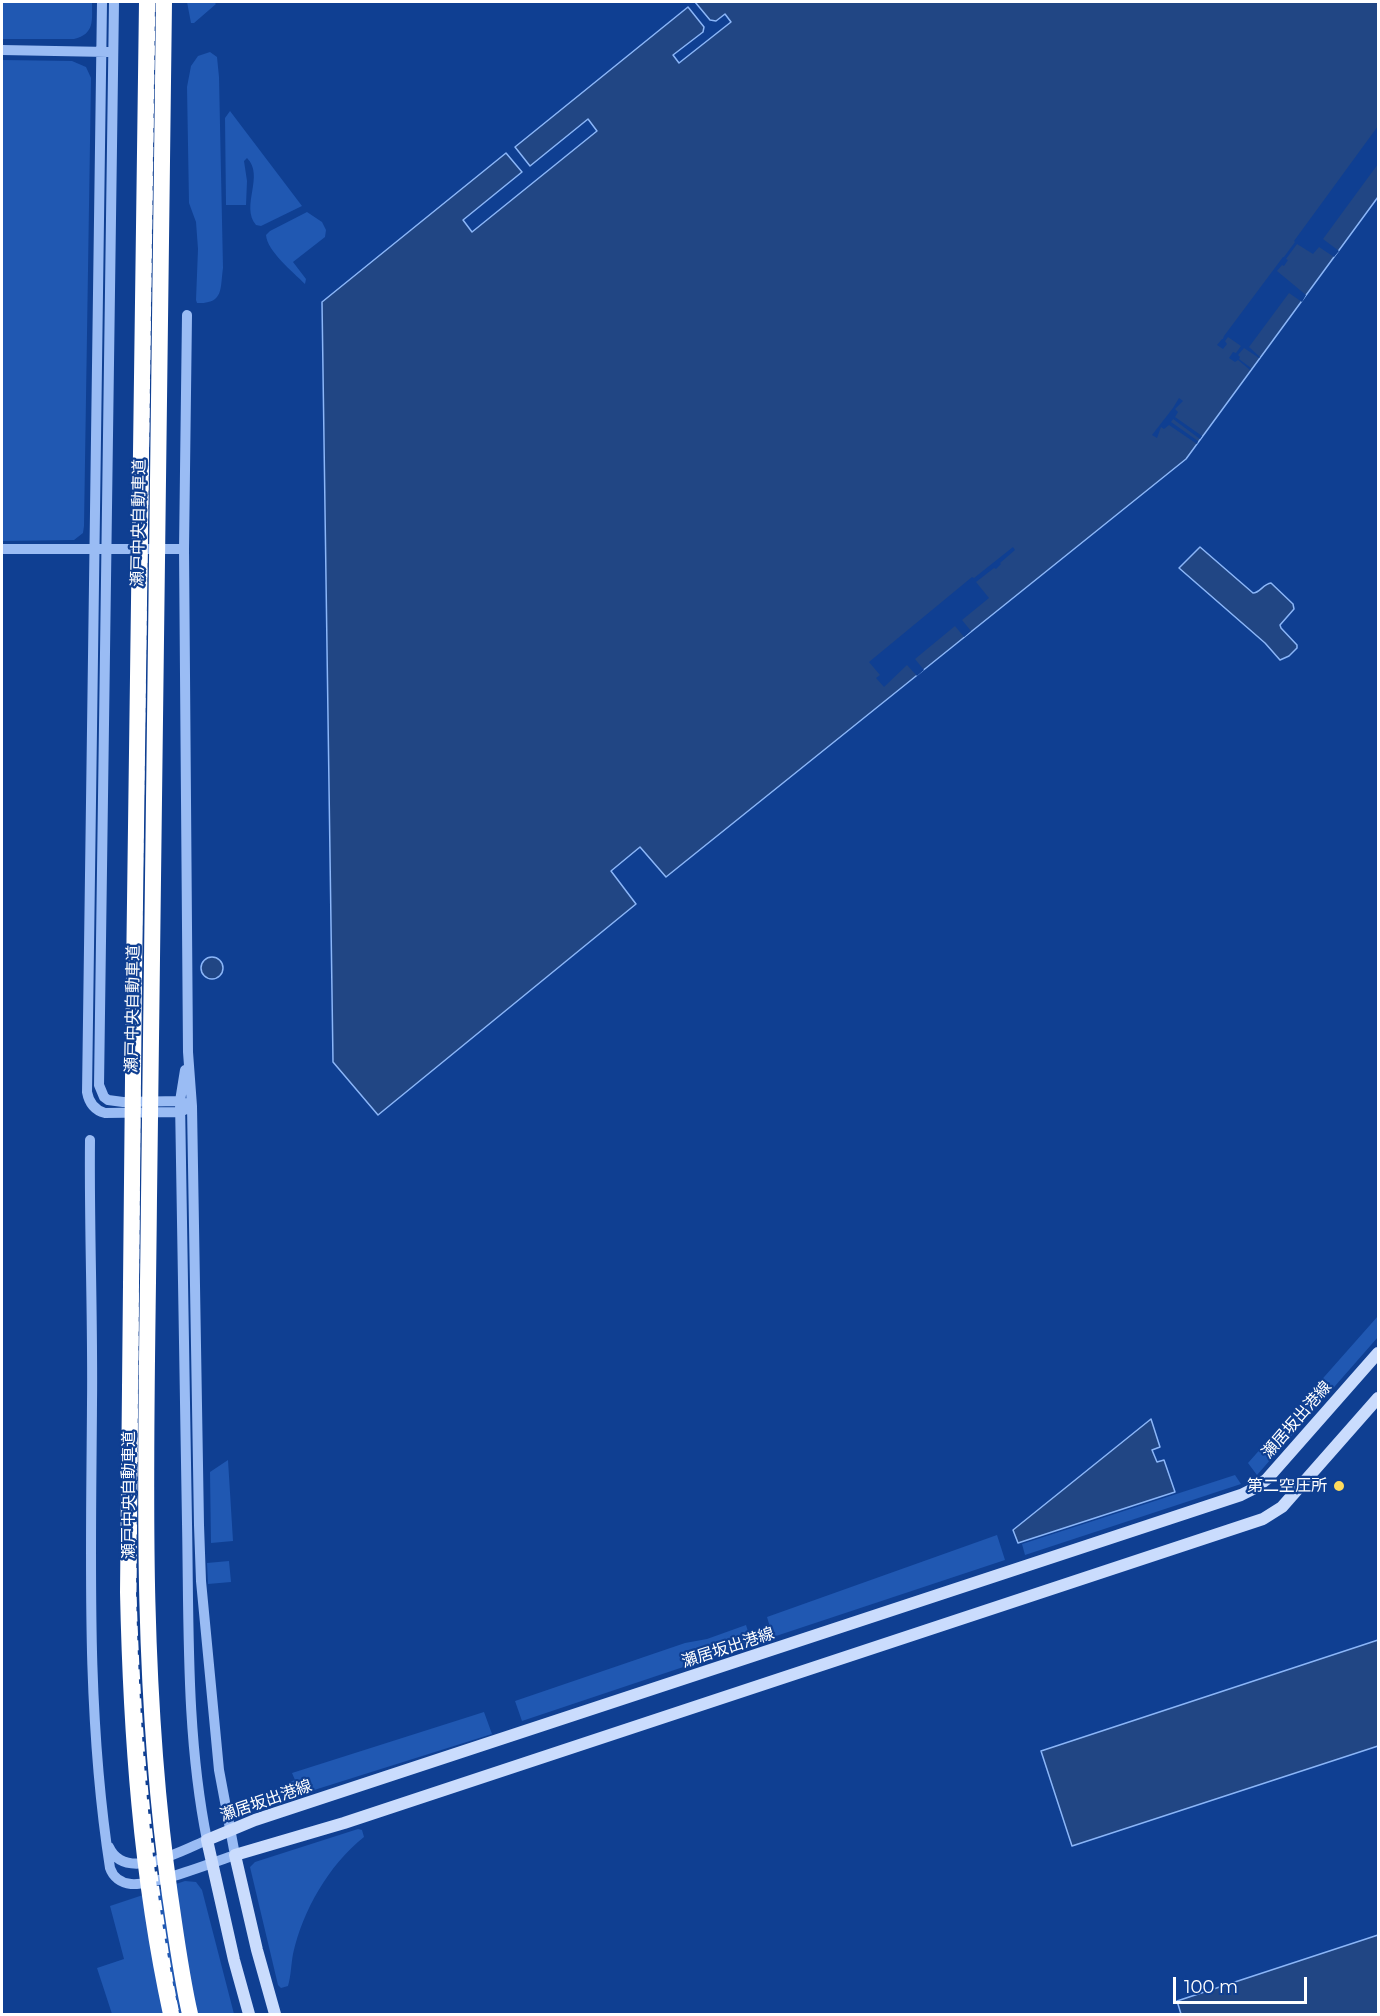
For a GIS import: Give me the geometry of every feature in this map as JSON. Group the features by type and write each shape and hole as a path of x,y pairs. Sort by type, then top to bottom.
{"highway":[{"name":"瀬戸中央自動車道","path":"147,2 128,1592 130,1678 138,1784 154,1913 171,2014"},
{"name":"瀬戸中央自動車道","path":"164,2 149,1152 147,1592 149,1675 156,1771 165,1859 190,2014"}],"main road":[{"name":"瀬居坂出港線","path":"249,2014 234,1960 207,1840 255,1820 1241,1496 1267,1479 1378,1353"},
{"path":"275,2014 257,1950 235,1855 344,1823 1263,1519 1282,1507 1378,1398"}],"street":[{"path":"101,549 102,2"},
{"path":"114,2 87,1092 90,1103 105,1113 192,1106"},
{"path":"2,50 114,52"},
{"path":"90,1140 89,1219 93,1382 91,1628 95,1722 112,1874 116,1879 130,1884 153,1881 235,1855 219,1770 201,1581 199,1525 192,1106 188,1052 184,549 187,315"},
{"path":"2,549 184,549"},
{"path":"107,1842 114,1856 134,1865 143,1864 207,1840 200,1808 196,1772 191,1685 180,1106 188,1052"}],"shaded area":[{"path":"2,2 92,2 91,25 86,34 74,39 2,39"},
{"path":"187,2 214,2 216,4 194,23 191,23"},
{"path":"695,2 1378,2 1378,197 1186,459 666,877 640,847 611,871 636,904 378,1115 333,1062 322,302 506,153 522,172 463,220 472,232 597,131 588,119 530,166 515,147 688,7 704,27 703,32 673,55 679,63 731,22 725,14 716,21 710,20"},
{"path":"210,52 217,57 219,77 223,268 219,294 212,301 197,303 198,249 196,222 189,203 187,87 191,66 198,56"},
{"path":"2,60 72,61 86,67 91,78 84,526 83,533 74,540 2,541"},
{"path":"230,111 302,206 261,226 256,225 250,209 254,173 247,158 244,161 247,181 246,205 226,205 225,118"},
{"path":"307,212 322,222 326,230 325,237 293,262 306,279 305,284 271,248 266,235"},
{"path":"1200,547 1253,593 1271,583 1293,604 1294,609 1280,625 1297,645 1289,656 1280,660 1265,643 1179,568"},
{"path":"212,957 220,960 223,968 220,976 212,979 204,976 201,968 204,960"},
{"path":"1378,1316 1378,1337 1257,1475 1248,1463"},
{"path":"1151,1419 1160,1447 1152,1450 1157,1462 1164,1460 1175,1492 1018,1543 1013,1530"},
{"path":"228,1460 233,1541 211,1543 210,1472"},
{"path":"1235,1475 1241,1484 1025,1555 1022,1544"},
{"path":"997,1535 1005,1560 773,1637 767,1617"},
{"path":"229,1561 231,1582 208,1584 207,1563"},
{"path":"746,1625 752,1644 522,1721 515,1701 685,1643 707,1639"},
{"path":"1378,1640 1378,1746 1072,1846 1041,1751"},
{"path":"484,1712 492,1734 292,1797 287,1783 295,1780 292,1773"},
{"path":"358,1829 362,1830 364,1837 339,1861 310,1905 297,1938 288,1986 281,1988 278,1985 250,1867 255,1862"},
{"path":"185,1881 196,1882 202,1890 234,2014 112,2014 97,1968 124,1959 110,1906"},
{"path":"1378,1935 1378,2014 1181,2014 1177,2001"}],"pier":[{"path":"1378,126 1378,164 1323,239 1339,251 1334,257 1319,247 1313,254 1297,244 1286,259 1288,260 1284,266 1282,265 1277,271 1306,295 1302,302 1289,293 1249,347 1259,358 1244,348 1238,355 1239,359 1251,368 1250,370 1238,360 1235,362 1229,358 1241,346 1228,337 1223,349 1217,345 1284,257"},
{"path":"1179,398 1183,401 1175,409 1178,412 1175,417 1202,436 1200,439 1173,419 1171,422 1198,441 1197,444 1169,425 1164,429 1161,427 1157,438 1152,435"},
{"path":"1013,547 1015,550 996,569 994,568 976,582 989,598 962,620 971,631 964,637 955,626 915,659 924,670 917,676 907,665 884,687 876,678 880,675 869,662 972,577 974,578"}],"railway":[{"path":"154,2 140,975 135,1592 146,1783 159,1897 178,2014"}],"place":[{"name":"第二空圧所","path":"1339,1486"}]}
